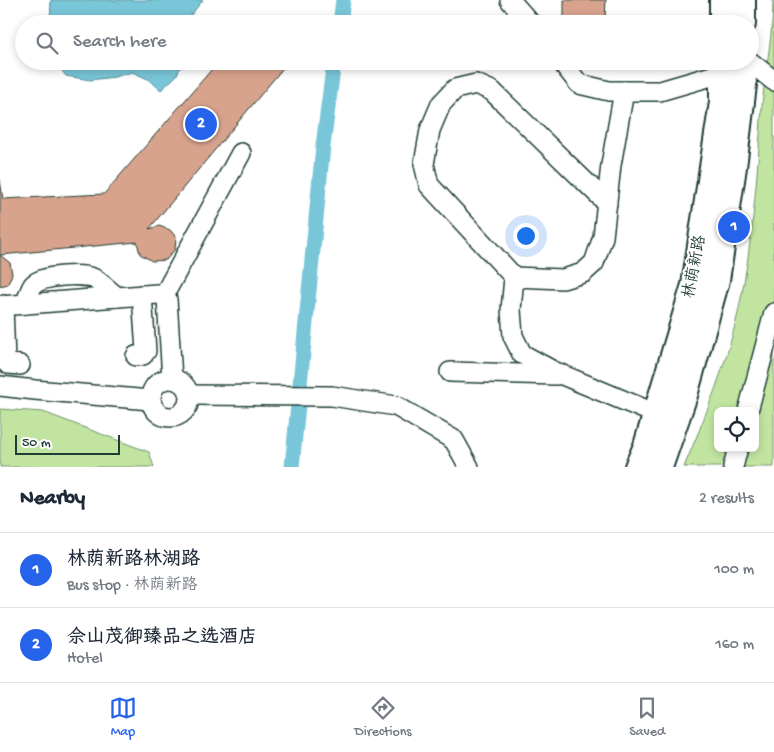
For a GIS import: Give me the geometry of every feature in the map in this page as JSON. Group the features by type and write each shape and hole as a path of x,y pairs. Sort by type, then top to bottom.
{"main road":[{"path":"722,0 722,15"},
{"path":"743,0 743,15"},
{"name":"林荫新路","path":"637,467 646,446 694,285 722,102 722,70"},
{"name":"林荫新路","path":"660,467 685,395 717,280 735,158 744,85 744,70"}],"lane":[{"path":"510,0 523,15"},
{"path":"759,69 774,81"},
{"path":"568,70 579,84 608,91 660,91 714,70"},
{"path":"607,203 492,91 476,84 455,88 441,104 430,130 424,164 429,185 514,276 563,279 583,273 594,263 603,237 607,203 611,165 624,91"},
{"path":"164,295 242,153"},
{"path":"514,276 511,310 513,336 522,354 564,375 656,414"},
{"path":"20,365 8,364 5,361 2,305 158,294 164,295 167,299 172,379"},
{"path":"136,356 143,355 146,351 142,295"},
{"path":"749,407 774,314"},
{"path":"450,372 564,375"},
{"path":"172,379 184,385 189,396 184,412 173,418 161,416 156,412 150,400 151,393 159,382 172,379"},
{"path":"0,386 150,400"},
{"path":"189,396 332,396 396,406 454,440 469,467"},
{"path":"733,467 737,452"}],"green space":[{"path":"774,0 774,467 684,467 721,372 738,313 754,210 762,106"},
{"path":"0,409 43,412 149,452 154,467 0,467"}],"water":[{"path":"51,0 203,0 191,15 50,15"},
{"path":"61,70 179,70 176,76 161,90 148,79 132,72 115,77 90,80 66,76"}],"building":[{"path":"564,0 606,0 605,15 564,15"},
{"path":"211,70 281,70 149,229 159,226 170,230 176,237 175,249 166,260 152,261 140,254 137,242 0,255 0,180 3,199 104,194"},
{"path":"0,255 10,263 12,274 8,284 0,286"}],"waterway":[{"path":"341,15 343,0"},
{"path":"292,467 323,146 333,70"}],"place":[{"name":"佘山茂御臻品之选酒店","path":"201,124"},
{"name":"林荫新路林湖路","path":"734,227"}]}
